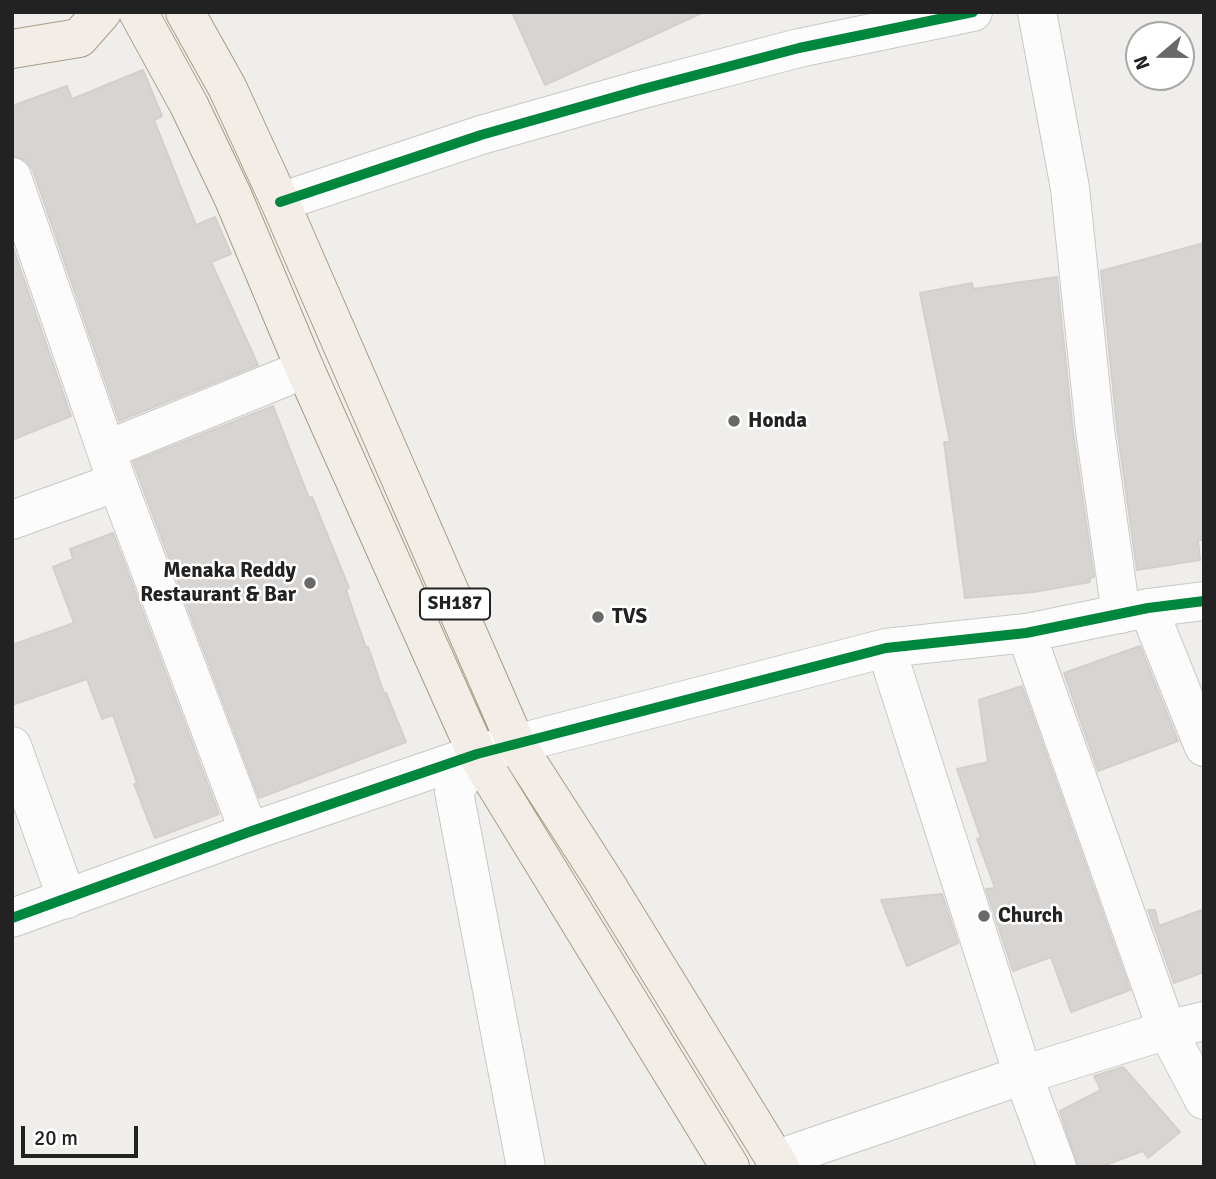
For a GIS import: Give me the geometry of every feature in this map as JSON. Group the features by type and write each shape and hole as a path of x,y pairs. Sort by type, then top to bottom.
{"main road":[{"path":"12,50 79,38 102,12"},
{"path":"110,12 153,18"},
{"name":"SH187","path":"185,12 227,87 280,202 516,744 778,1163"},
{"name":"SH187","path":"153,18 189,105 233,197 305,369 477,754 730,1167"}],"street":[{"path":"280,202 481,135 643,89 799,48 973,12"},
{"path":"1037,12 1070,188 1095,430 1134,611 1204,747"},
{"path":"12,177 112,466 249,832"},
{"path":"12,520 112,466 305,369"},
{"path":"12,918 249,832 477,754 886,648 1026,634 1134,611 1204,601"},
{"path":"1026,634 1167,1030 1204,1100"},
{"path":"886,648 1023,1075 1057,1167"},
{"path":"12,746 67,899"},
{"path":"477,754 454,792 526,1167"},
{"path":"778,1163 1023,1075 1204,1021"}],"building":[{"path":"512,12 704,12 545,85"},
{"path":"143,70 162,116 154,120 196,225 215,217 231,254 211,262 258,365 119,421 33,170 26,160 12,156 12,106 67,86 72,99"},
{"path":"1204,243 1204,540 1198,540 1200,560 1137,570 1117,427 1101,271"},
{"path":"12,245 71,416 12,440"},
{"path":"1057,277 1073,432 1094,577 1090,578 1090,582 1034,592 965,598 944,442 950,442 920,293 972,283 973,289"},
{"path":"273,406 309,498 312,497 349,588 346,590 366,648 368,647 384,693 406,742 259,798 133,462"},
{"path":"113,533 219,814 155,838 134,784 137,783 113,715 102,719 87,679 12,705 12,645 74,623 53,567 73,559 70,549"},
{"path":"1140,646 1178,741 1098,771 1064,673"},
{"path":"1022,686 1130,990 1071,1012 1051,957 1013,971 986,889 995,888 977,839 981,838 957,769 988,762 979,700"},
{"path":"942,894 958,943 907,966 881,900"},
{"path":"1204,909 1204,972 1174,983 1148,910 1155,910 1159,926"},
{"path":"1123,1067 1180,1132 1148,1158 1143,1151 1100,1167 1078,1167 1060,1111 1101,1090 1094,1076"}],"cycle path":[{"path":"280,202 481,135 643,89 799,48 973,12"},
{"path":"12,918 249,832 477,754 886,648 1026,633 1148,608 1204,601"}],"place":[{"name":"Honda","path":"734,421"},
{"name":"Menaka Reddy Restaurant & Bar","path":"310,583"},
{"name":"TVS","path":"598,617"},
{"name":"Church","path":"984,916"}]}
